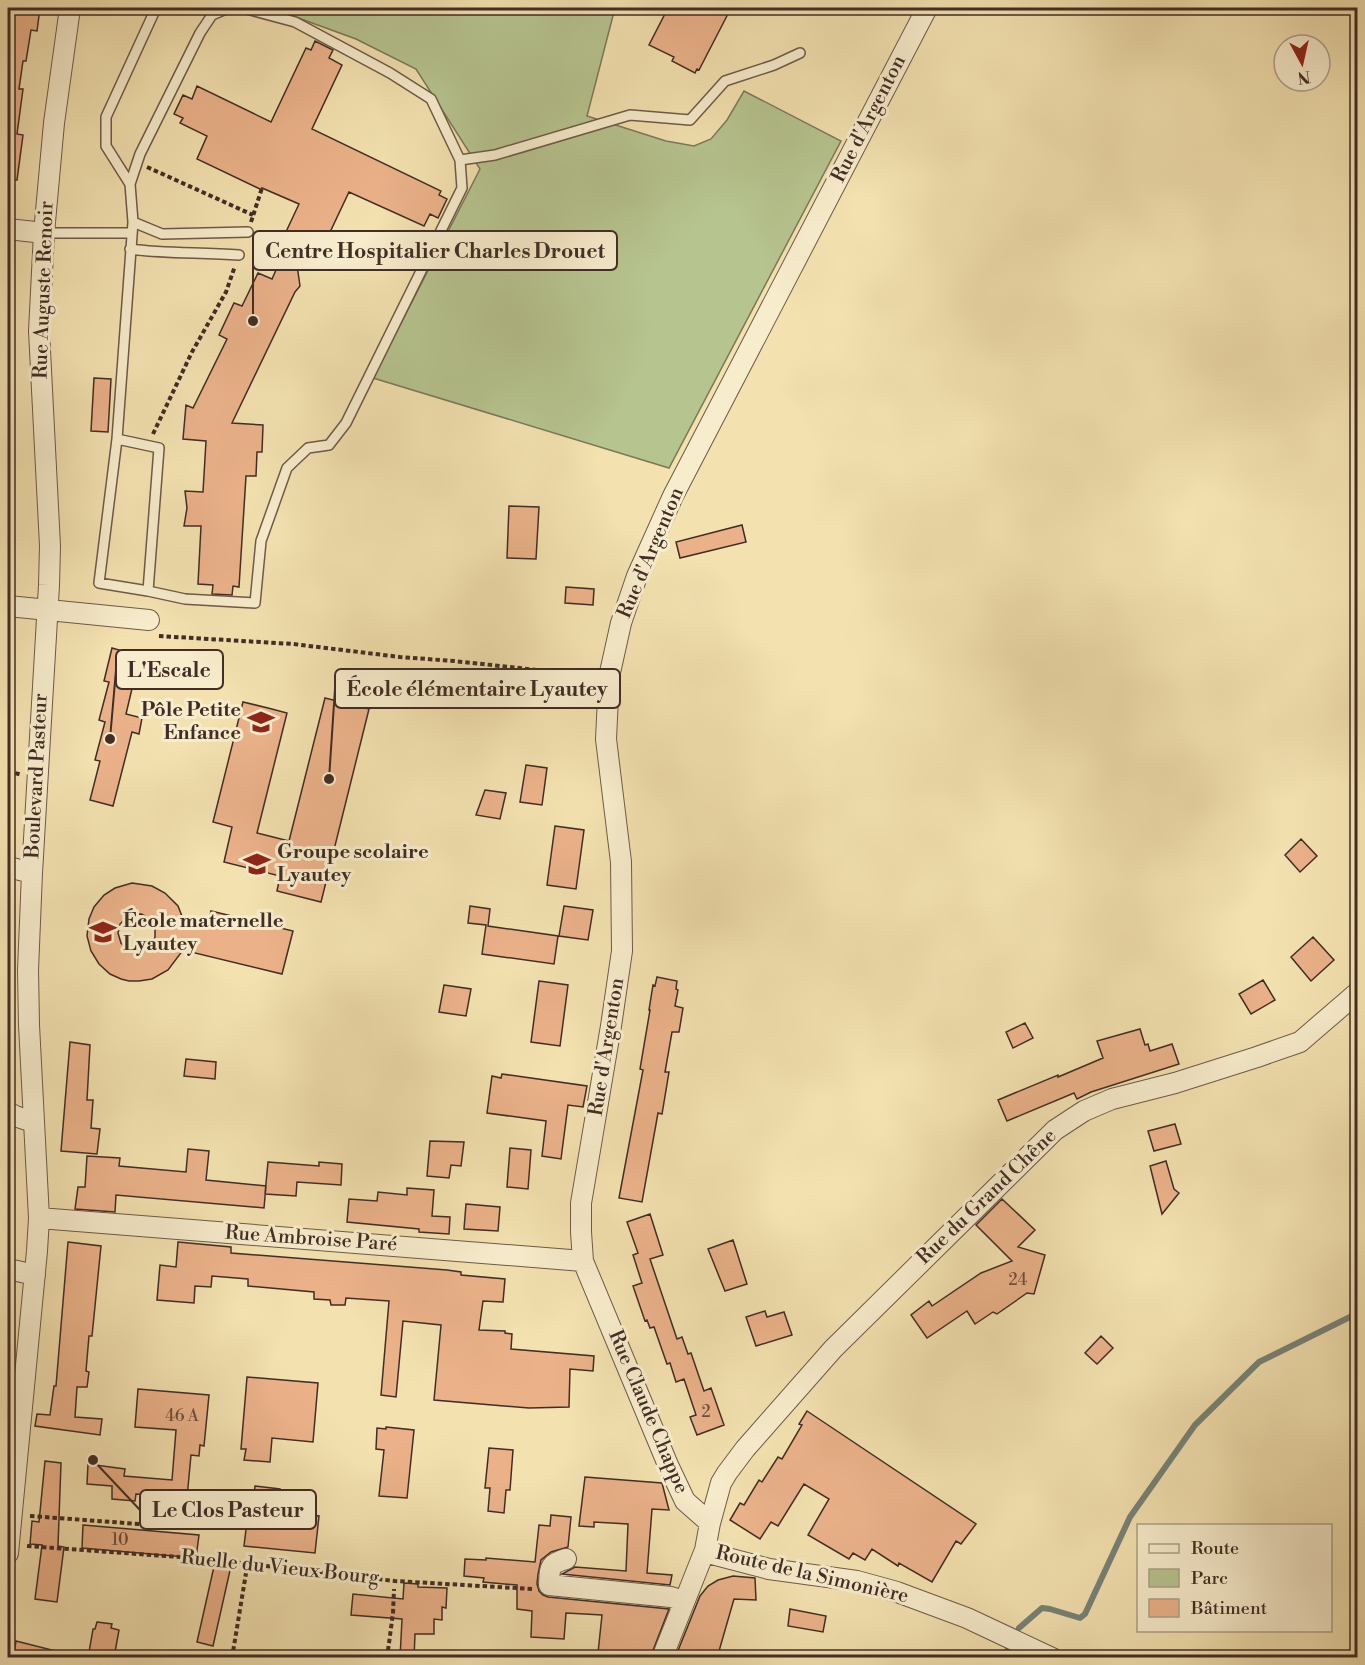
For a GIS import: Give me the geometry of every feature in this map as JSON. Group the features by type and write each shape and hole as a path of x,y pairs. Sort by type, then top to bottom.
{"street":[{"name":"Rue Auguste Renoir","path":"47,610 50,546 39,331 44,233 54,123 70,8"},
{"name":"Rue d'Argenton","path":"583,1261 581,1203 622,951 621,862 606,739 609,677 621,623 637,576 673,496 927,8"},
{"path":"8,229 44,233"},
{"path":"8,606 149,620"},
{"name":"Boulevard Pasteur","path":"8,1549 39,1218 28,1024 28,970 47,610"},
{"path":"8,867 32,873"},
{"name":"Rue du Grand Chêne","path":"710,1523 721,1483 752,1440 833,1349 1055,1130 1084,1111 1112,1099 1175,1083 1299,1042 1358,992"},
{"path":"8,1112 33,1122"},
{"name":"Rue Ambroise Paré","path":"39,1218 583,1261"},
{"name":"Rue Claude Chappe","path":"583,1261 685,1501 710,1523"},
{"path":"8,1269 35,1275"},
{"path":"662,1658 705,1550 710,1523"},
{"name":"Route de la Simonière","path":"705,1550 712,1554 769,1569 857,1581 897,1592 967,1618 1052,1658"},
{"path":"566,1559 554,1562 550,1567 549,1585 671,1597 684,1601"}],"lane":[{"path":"130,184 106,146 106,117 156,8"},
{"path":"205,8 212,15"},
{"path":"235,8 212,15 200,33 137,162 130,184 133,222 117,439 99,583 185,599 255,603 261,541 287,468 308,448 329,445 346,423 462,188 460,160 431,99 390,73 295,22 243,8"},
{"path":"460,160 495,155 630,115 690,120 725,81 774,65 800,53"},
{"path":"133,222 162,234 248,232"},
{"path":"44,233 131,233"},
{"path":"130,249 239,255"},
{"path":"117,439 159,448 148,591"}],"path":[{"path":"137,162 253,215"},
{"path":"248,232 262,188"},
{"path":"147,445 192,352 226,292 239,255"},
{"path":"149,620 148,636 292,644 609,677"},
{"path":"12,1515 180,1527"},
{"name":"Ruelle du Vieux Bourg","path":"8,1549 207,1559 395,1581 547,1590 549,1585"},
{"path":"232,1658 246,1573"},
{"path":"387,1658 394,1589"}],"green space":[{"path":"271,8 615,8 587,116 666,141 694,146 711,139 727,120 744,91 841,141 669,468 373,378 480,169 416,69 356,39"}],"building":[{"path":"12,8 40,8 37,31 31,30 19,89 23,89 17,134 23,135 17,180 8,179 8,27"},
{"path":"668,8 731,8 699,70 697,69 695,73 672,61 674,57 649,45"},
{"path":"315,41 333,50 329,58 342,65 312,129 441,191 439,195 447,199 438,218 430,214 424,226 349,192 314,266 296,258 300,286 295,292 232,423 263,425 262,452 257,452 256,476 246,476 239,587 233,586 232,595 212,594 213,585 198,584 201,526 184,526 187,508 185,491 203,492 206,441 183,439 186,405 193,408 227,339 219,335 234,303 242,306 258,273 272,279 284,252 278,249 299,204 262,188 262,190 197,159 207,136 180,123 183,118 174,114 183,95 192,99 197,86 271,122 306,48 311,50"},
{"path":"94,378 111,379 108,432 91,431"},
{"path":"509,506 539,507 536,559 507,558"},
{"path":"742,525 746,542 680,558 676,542"},
{"path":"566,587 594,589 593,605 565,603"},
{"path":"112,648 126,652 121,672 135,676 126,714 142,718 139,734 132,732 113,806 90,800 100,761 95,760 105,722 99,720 109,682 104,681"},
{"path":"325,698 369,709 321,902 277,891 280,876 224,862 232,827 213,822 243,702 268,708 287,713 257,833 289,841"},
{"path":"526,765 547,768 542,805 520,802"},
{"path":"485,790 506,793 500,819 476,815"},
{"path":"555,826 584,830 576,889 547,885"},
{"path":"1301,839 1317,856 1300,872 1285,855"},
{"path":"132,883 152,886 165,893 178,906 185,924 209,920 211,911 293,931 282,974 183,950 168,970 152,979 129,981 110,974 99,964 91,951 87,936 89,919 94,907 104,895 115,888","holes":["131,915 145,916 155,927 155,937 147,948 133,951 121,943 118,933 120,924"]},
{"path":"470,906 490,909 488,926 558,936 554,964 482,954 486,925 468,923"},
{"path":"564,906 593,910 588,940 559,936"},
{"path":"1313,937 1334,960 1311,981 1291,957"},
{"path":"657,977 677,981 675,1006 683,1008 679,1032 672,1032 665,1072 669,1072 662,1114 658,1113 642,1202 619,1198 643,1070 640,1069 653,985 655,986"},
{"path":"1263,980 1275,1000 1251,1014 1239,994"},
{"path":"539,981 568,985 560,1046 531,1042"},
{"path":"444,985 471,989 466,1016 439,1012"},
{"path":"1025,1023 1033,1038 1013,1048 1006,1032"},
{"path":"1140,1029 1145,1045 1148,1044 1150,1051 1172,1044 1179,1064 1091,1092 1077,1099 1074,1093 1007,1121 998,1100 1103,1058 1097,1041"},
{"path":"70,1042 90,1045 87,1100 93,1100 91,1128 100,1129 97,1154 61,1151"},
{"path":"186,1059 216,1062 215,1079 184,1076"},
{"path":"502,1074 587,1086 583,1107 568,1105 561,1159 542,1156 546,1121 487,1113 492,1076 501,1078"},
{"path":"1175,1124 1181,1144 1154,1151 1148,1131"},
{"path":"430,1141 464,1142 461,1166 451,1165 449,1178 427,1176"},
{"path":"510,1148 531,1150 528,1189 507,1187"},
{"path":"188,1149 209,1151 206,1180 266,1186 264,1208 116,1195 115,1212 75,1209 78,1187 85,1187 87,1156 120,1158 119,1166 186,1172"},
{"path":"1166,1161 1174,1189 1179,1193 1162,1214 1150,1166"},
{"path":"268,1162 319,1166 319,1162 342,1164 341,1185 297,1182 296,1196 265,1194"},
{"path":"407,1188 434,1190 432,1216 450,1217 449,1234 347,1222 349,1199 377,1201 378,1192 407,1195"},
{"path":"1002,1199 1035,1230 1018,1247 1045,1255 1034,1294 1027,1293 997,1314 993,1312 975,1324 967,1311 927,1338 911,1315 929,1301 932,1306 981,1273 1012,1261 976,1225"},
{"path":"466,1204 500,1207 498,1231 464,1229"},
{"path":"650,1214 663,1255 650,1259 677,1339 682,1337 688,1354 691,1353 704,1391 711,1388 724,1425 697,1435 690,1417 696,1415 684,1379 676,1382 654,1327 650,1328 647,1320 645,1321 633,1286 642,1283 633,1255 638,1253 627,1222"},
{"path":"733,1240 747,1284 725,1291 708,1249"},
{"path":"68,1242 101,1246 92,1336 89,1336 87,1387 77,1387 75,1417 102,1419 100,1435 35,1426 37,1414 50,1415 54,1386 56,1386"},
{"path":"178,1242 231,1247 231,1253 447,1270 461,1272 461,1275 505,1279 503,1302 483,1301 479,1330 505,1331 505,1333 512,1334 511,1349 594,1356 593,1371 570,1369 569,1407 529,1408 434,1400 441,1325 403,1321 396,1397 381,1395 389,1301 346,1298 345,1305 331,1305 330,1300 314,1299 314,1292 248,1286 248,1279 212,1276 211,1287 195,1286 194,1303 157,1300 160,1265 176,1267"},
{"path":"765,1311 767,1317 784,1312 792,1335 756,1346 746,1317"},
{"path":"1101,1336 1113,1348 1097,1364 1085,1353"},
{"path":"247,1377 318,1383 313,1442 272,1438 270,1462 244,1460 246,1449 241,1449"},
{"path":"138,1389 209,1395 204,1446 200,1445 199,1456 191,1455 187,1498 151,1493 151,1495 136,1494 135,1501 112,1499 112,1486 87,1484 88,1464 125,1469 124,1476 172,1480 176,1430 135,1427"},
{"path":"807,1411 976,1524 961,1544 956,1541 932,1582 899,1563 898,1566 872,1549 865,1560 853,1553 849,1559 808,1535 829,1499 804,1484 778,1526 771,1522 760,1539 730,1520 740,1503 744,1505 759,1480 762,1482 778,1457 782,1459 802,1425 799,1424"},
{"path":"386,1427 414,1430 407,1498 379,1496 384,1450 376,1449 377,1428 386,1429"},
{"path":"489,1448 513,1450 510,1490 506,1490 504,1513 488,1511 490,1488 485,1488"},
{"path":"45,1461 61,1463 58,1546 64,1547 57,1602 35,1599 42,1545 30,1544 32,1521 39,1522"},
{"path":"585,1477 662,1483 669,1510 652,1509 647,1573 672,1575 670,1585 562,1574 575,1567 626,1571 628,1524 594,1522 594,1527 579,1526"},
{"path":"255,1486 280,1489 278,1512 319,1516 315,1553 244,1546 250,1496 254,1497"},
{"path":"551,1515 571,1517 568,1547 551,1552 541,1560 537,1584 539,1591 548,1597 669,1609 650,1658 598,1653 602,1615 566,1613 564,1639 531,1637 532,1611 517,1609 517,1585 483,1582 484,1578 464,1576 465,1559 486,1560 486,1558 535,1562 539,1525 550,1526"},
{"path":"83,1525 199,1535 196,1558 82,1548"},
{"path":"215,1562 231,1566 213,1646 197,1642"},
{"path":"733,1576 755,1578 756,1600 734,1599 717,1658 675,1658 700,1596 708,1586 718,1580"},
{"path":"404,1583 418,1584 418,1587 447,1588 446,1608 442,1607 442,1620 434,1619 434,1634 415,1634 414,1658 400,1658 402,1619 351,1615 353,1594 403,1599"},
{"path":"790,1609 826,1616 823,1632 788,1626"},
{"path":"97,1622 112,1624 111,1628 119,1630 114,1658 88,1658 93,1629"},
{"path":"16,1641 60,1652 60,1658 13,1658"}],"waterway":[{"path":"1019,1628 1042,1608 1080,1618 1085,1614 1130,1517 1195,1425 1259,1362 1358,1313"},
{"path":"1003,1658 1008,1649"}],"place":[{"name":"Centre Hospitalier Charles Drouet","path":"253,321"},
{"name":"Pôle Petite Enfance","path":"261,722"},
{"name":"L'Escale","path":"110,739"},
{"name":"École élémentaire Lyautey","path":"329,779"},
{"name":"Groupe scolaire Lyautey","path":"257,864"},
{"name":"École maternelle Lyautey","path":"103,932"},
{"name":"Le Clos Pasteur","path":"93,1460"}]}
